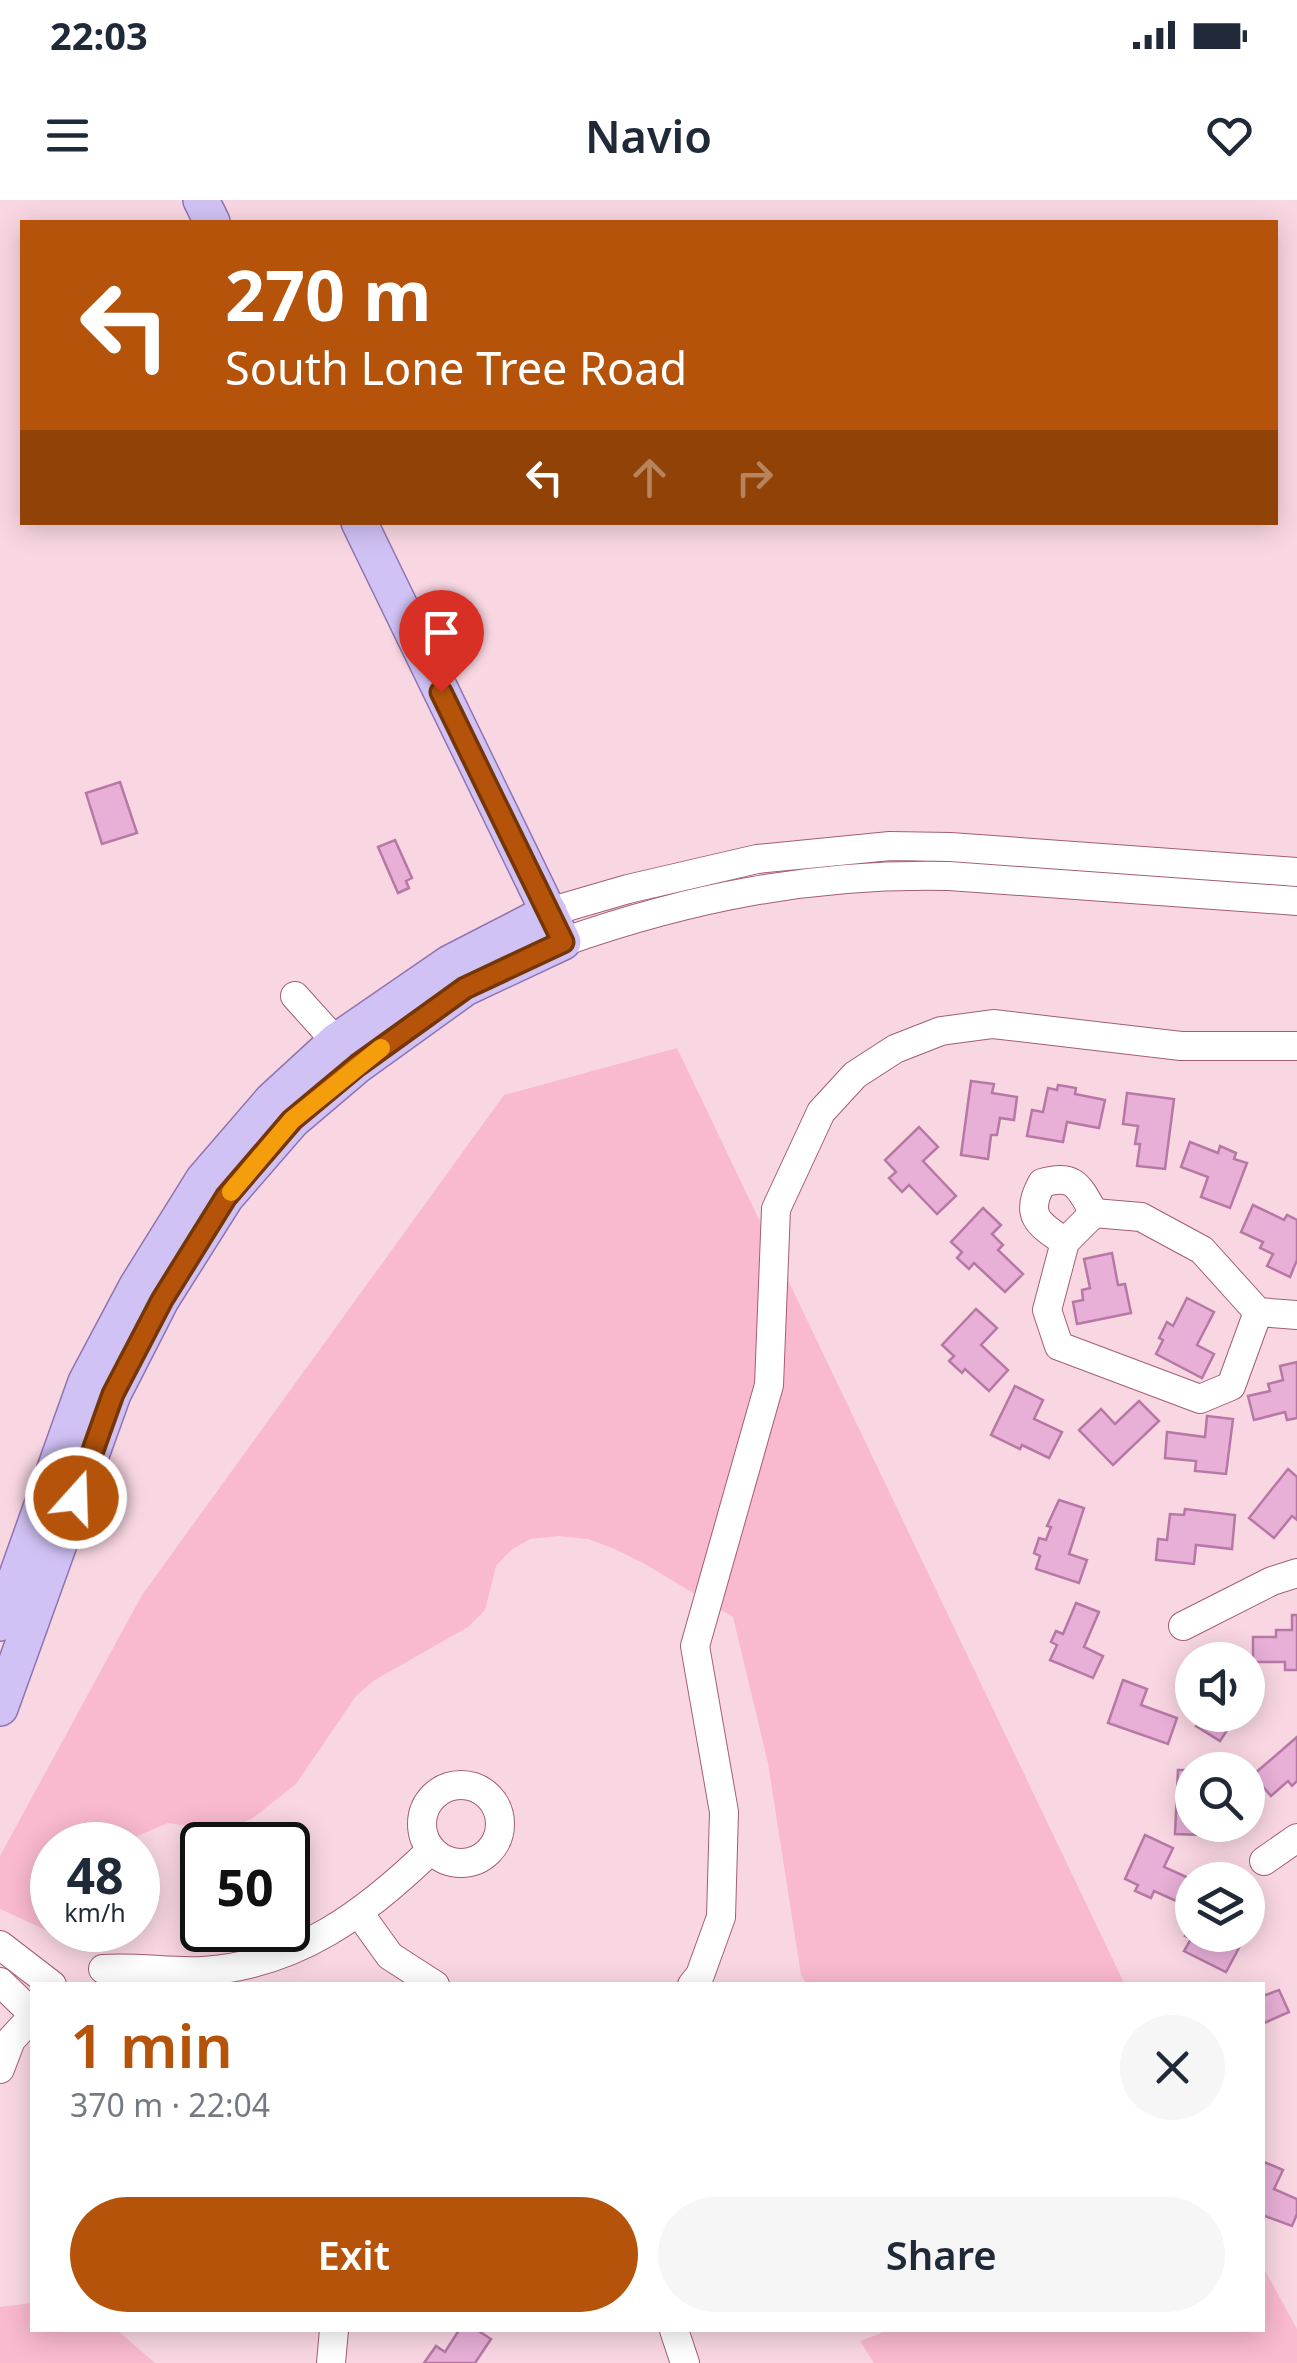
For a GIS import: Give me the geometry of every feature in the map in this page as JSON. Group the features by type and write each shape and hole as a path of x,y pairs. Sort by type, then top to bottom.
{"main road":[{"path":"0,1623 86,1382 136,1286 203,1180 272,1100 465,988 556,927 359,525"},
{"path":"0,1708 113,1394 162,1300 226,1197 347,1054"}],"street":[{"path":"556,927 628,889 757,859 890,846 1297,872"},
{"path":"556,927 636,916 762,887 891,874 1297,901"},
{"path":"295,996 347,1054"},
{"path":"694,1982 720,1917 724,1812 695,1646 769,1385 776,1210 820,1112 855,1075 895,1048 941,1030 992,1024 1181,1046 1297,1046"},
{"path":"1065,1242 1034,1216 1033,1200 1042,1183 1059,1178 1078,1185 1094,1213"},
{"path":"1258,1312 1231,1386 1200,1399 1059,1346 1047,1310 1065,1242 1094,1213 1141,1217 1202,1250 1258,1312 1297,1315"},
{"path":"1182,1626 1272,1580 1297,1573"},
{"path":"1264,1860 1297,1838"},
{"path":"102,1970 161,1978 268,1960 315,1940 359,1914 431,1850"},
{"path":"359,1914 390,1956 431,1982"},
{"path":"0,1945 48,1982"},
{"path":"0,1982 30,2013"},
{"path":"0,2069 12,2040 30,2018"},
{"path":"331,2363 334,2332"},
{"path":"675,2332 685,2363"}],"shaded area":[{"path":"677,1048 1124,1982 805,1982 768,1763 733,1617 615,1549 588,1539 558,1536 530,1539 511,1550 496,1566 485,1610 468,1627 373,1681 356,1696 296,1784 253,1818 244,1822 180,1822 160,1826 160,1822 30,1822 30,1923 0,1909 0,1856 142,1595 504,1095"},
{"path":"1265,2271 1297,2329 1297,2363 874,2363 860,2341 884,2332 1265,2332"},
{"path":"30,2303 30,2332 119,2332 155,2363 0,2363 0,2307"}],"building":[{"path":"120,782 137,833 102,844 86,793"},
{"path":"395,840 412,878 406,881 409,888 398,893 378,847"},
{"path":"971,1081 994,1084 992,1093 1017,1097 1014,1120 1000,1118 997,1135 991,1135 988,1159 961,1155"},
{"path":"1058,1085 1076,1088 1075,1094 1105,1100 1099,1128 1067,1122 1063,1142 1027,1136 1032,1110 1043,1112 1048,1088 1057,1090"},
{"path":"1127,1093 1174,1099 1165,1169 1137,1166 1138,1126 1123,1124"},
{"path":"919,1127 938,1147 923,1161 956,1196 937,1214 909,1185 902,1192 889,1178 896,1172 885,1160"},
{"path":"1190,1142 1218,1153 1220,1146 1236,1153 1234,1159 1247,1163 1230,1208 1201,1197 1208,1177 1181,1167"},
{"path":"1253,1205 1284,1220 1287,1215 1297,1220 1297,1260 1290,1277 1267,1266 1273,1254 1260,1248 1263,1242 1241,1232"},
{"path":"983,1208 1001,1225 992,1234 1003,1245 998,1250 1023,1274 1005,1292 974,1263 969,1269 957,1258 962,1252 951,1242"},
{"path":"1112,1253 1118,1285 1125,1284 1131,1313 1077,1324 1073,1302 1083,1300 1082,1290 1090,1288 1084,1259"},
{"path":"1187,1298 1214,1312 1197,1345 1214,1354 1202,1378 1156,1354 1167,1322 1173,1326"},
{"path":"976,1309 997,1328 981,1345 1008,1370 989,1391 965,1369 962,1373 949,1361 954,1356 942,1345"},
{"path":"1297,1362 1297,1418 1287,1420 1285,1412 1254,1420 1248,1396 1270,1391 1268,1384 1283,1380 1280,1366"},
{"path":"1015,1386 1043,1400 1034,1419 1062,1432 1049,1458 991,1435"},
{"path":"1139,1401 1159,1421 1113,1465 1079,1430 1101,1409 1115,1424"},
{"path":"1207,1416 1233,1419 1226,1474 1195,1471 1196,1461 1165,1458 1167,1432 1205,1437"},
{"path":"1288,1469 1297,1477 1297,1520 1292,1516 1274,1538 1249,1518"},
{"path":"1059,1500 1084,1508 1069,1554 1087,1560 1079,1583 1036,1569 1040,1556 1034,1553 1039,1538 1046,1540 1051,1527 1047,1526"},
{"path":"1185,1509 1235,1515 1232,1549 1196,1545 1194,1564 1156,1560 1158,1539 1167,1540 1170,1514 1184,1515"},
{"path":"1076,1603 1099,1612 1084,1647 1103,1656 1093,1678 1050,1660 1057,1645 1051,1642 1056,1631 1063,1634"},
{"path":"1292,1615 1297,1615 1297,1670 1285,1670 1285,1662 1265,1662 1265,1642 1253,1642 1253,1637 1276,1637 1276,1630 1292,1630"},
{"path":"1123,1680 1147,1689 1141,1705 1175,1717 1168,1744 1108,1723"},
{"path":"1206,1732 1226,1732 1220,1741"},
{"path":"1297,1737 1297,1781 1292,1786 1288,1781 1271,1796 1265,1789 1265,1765"},
{"path":"1145,1835 1173,1848 1164,1867 1175,1872 1175,1900 1154,1891 1151,1898 1135,1891 1138,1885 1125,1879"},
{"path":"1186,1952 1237,1952 1226,1972"},
{"path":"1279,1990 1289,2012 1265,2023 1266,1995"},
{"path":"1265,2162 1283,2170 1274,2189 1297,2199 1292,2226 1265,2216"},
{"path":"458,2332 480,2332 491,2339 475,2363 424,2363 436,2346 445,2352"}],"slow traffic":[{"path":"231,1192 292,1120 381,1048"}],"route":[{"path":"76,1498 113,1394 162,1300 226,1197 292,1120 358,1065 465,988 563,942 441,692"}]}
